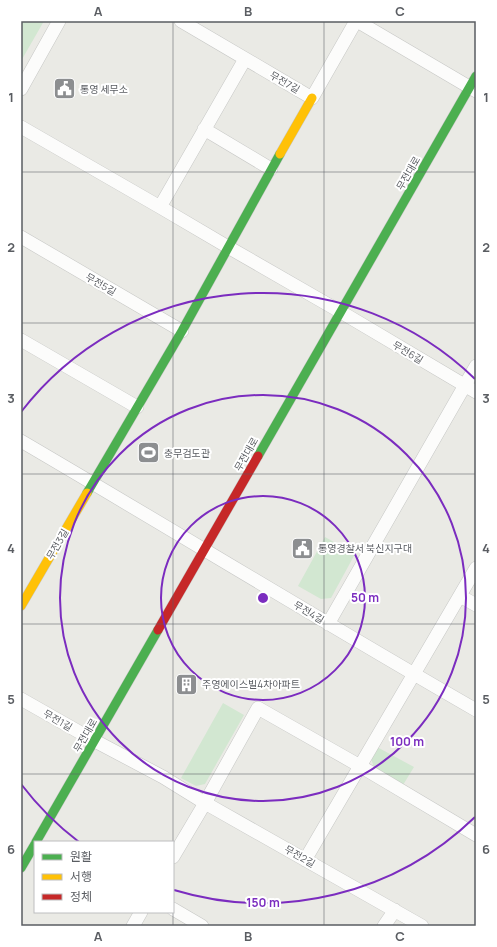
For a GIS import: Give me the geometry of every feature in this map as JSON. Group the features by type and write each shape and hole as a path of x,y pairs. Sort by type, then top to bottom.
{"street":[{"path":"21,89 59,21"},
{"name":"무전7길","path":"181,21 312,98"},
{"path":"92,483 182,331 271,169 357,21 474,85"},
{"path":"160,207 245,59"},
{"name":"무전대로","path":"37,841 204,549 474,85"},
{"path":"21,127 341,312"},
{"path":"204,129 271,169"},
{"name":"무전5길","path":"21,237 182,331"},
{"name":"무전6길","path":"341,312 476,392"},
{"path":"21,340 137,407"},
{"path":"328,624 476,366"},
{"path":"21,441 204,549"},
{"name":"무전3길","path":"21,606 92,483"},
{"name":"무전4길","path":"204,549 328,624 476,710"},
{"path":"305,860 476,568"},
{"path":"460,596 476,605"},
{"name":"무전1길","path":"21,699 95,741"},
{"path":"174,855 258,708 360,766 476,835"},
{"name":"무전2길","path":"95,741 162,777 422,926"},
{"name":"무전대로","path":"21,868 34,846"},
{"path":"174,910 202,926"},
{"path":"384,926 395,910"},
{"path":"133,926 140,913"}],"green space":[{"path":"21,21 44,21 21,61"},
{"path":"325,537 355,554 331,598 321,599 298,586"},
{"path":"223,703 244,715 205,784 196,786 181,778"},
{"path":"377,747 414,767 403,785 374,768 371,758"}],"traffic: fast":[{"path":"258,456 476,76"},
{"path":"87,493 182,331 280,154"},
{"path":"37,841 158,630"},
{"path":"21,868 34,846"}],"traffic: slow":[{"path":"280,154 312,98"},
{"path":"21,606 87,493"}],"traffic: jam":[{"path":"158,630 258,456"}],"place":[{"name":"통영 세무소","path":"65,89"},
{"name":"충무검도관","path":"148,453"},
{"name":"통영경찰서 북신지구대","path":"303,548"},
{"name":"주영에이스빌4차아파트","path":"187,684"}]}
